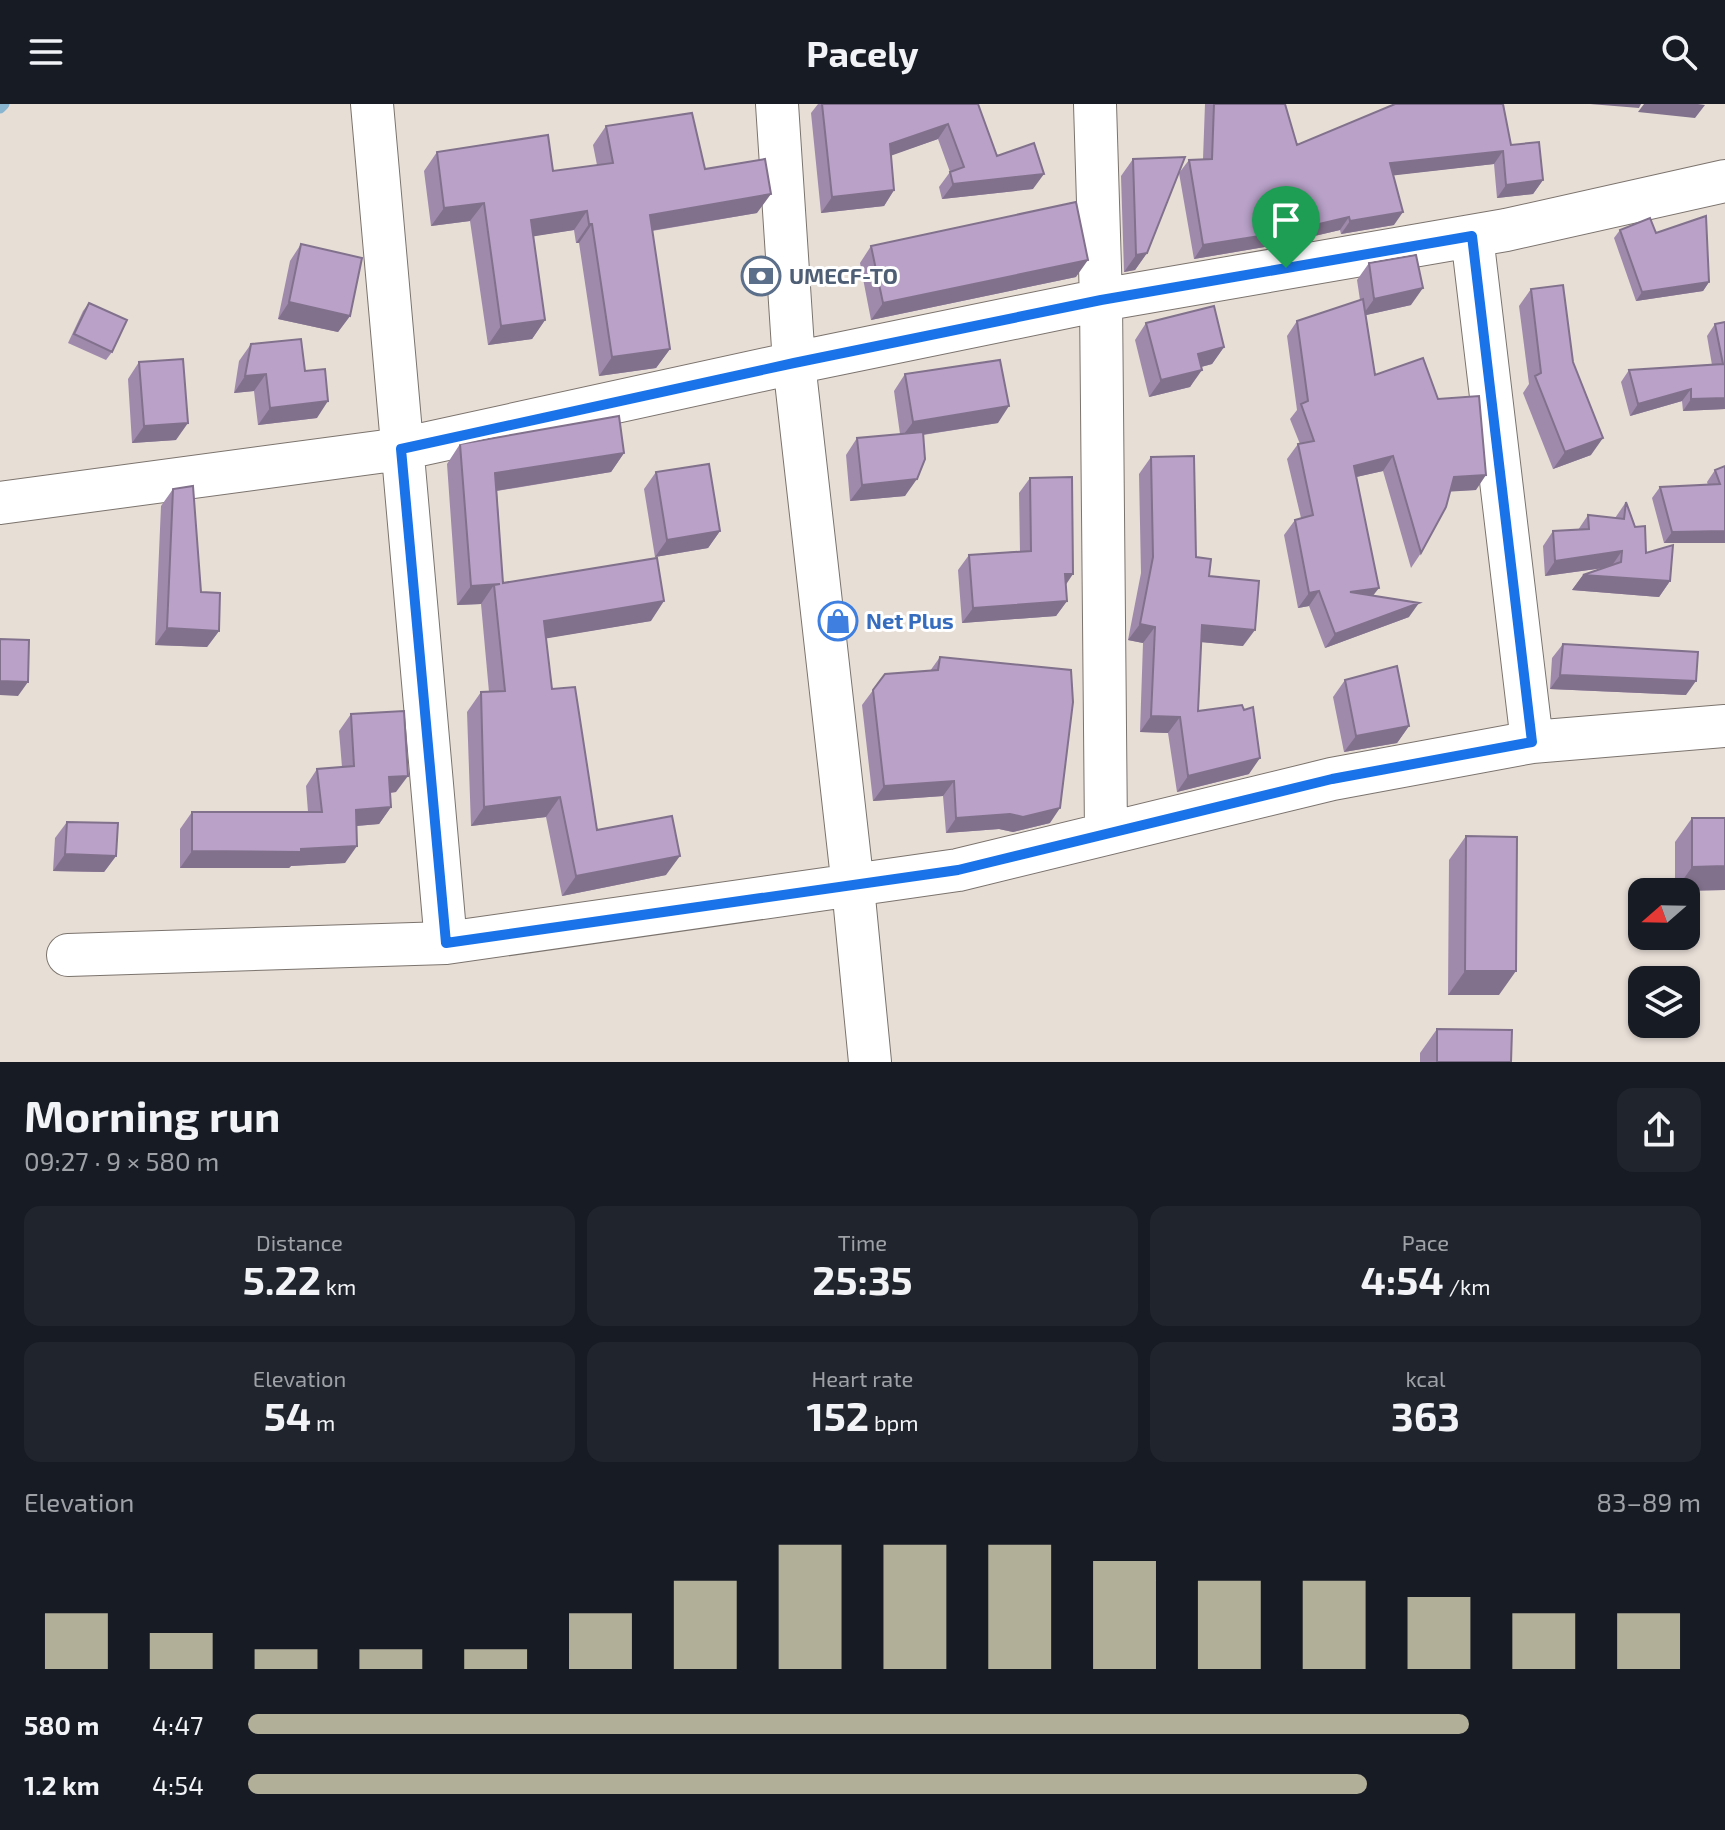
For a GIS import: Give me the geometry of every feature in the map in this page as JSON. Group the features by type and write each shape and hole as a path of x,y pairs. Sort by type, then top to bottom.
{"street":[{"path":"372,104 446,943"},
{"path":"777,104 794,363 870,1062"},
{"path":"1095,104 1101,300 1106,834"},
{"path":"0,503 401,449 1101,300 1472,236 1725,181"},
{"path":"1472,236 1532,742"},
{"path":"68,955 446,943 853,887 958,870 1332,779 1532,742 1725,726"}],"building":[{"path":"822,104 978,104 997,156 1034,143 1044,174 953,184 950,172 964,167 948,124 890,144 894,190 832,197"},
{"path":"1214,104 1285,104 1297,145 1395,104 1503,104 1511,145 1539,142 1543,180 1506,185 1503,151 1390,163 1403,212 1350,221 1349,217 1285,232 1203,245 1189,160 1212,159"},
{"path":"692,113 705,169 765,159 771,194 650,215 670,349 612,357 592,224 589,224 587,211 531,220 545,320 501,326 484,203 444,208 437,152 548,135 553,171 613,163 606,126"},
{"path":"1185,157 1147,253 1136,255 1133,159"},
{"path":"1076,202 1088,260 883,303 871,246"},
{"path":"1706,216 1709,282 1642,292 1620,230 1650,218 1656,233"},
{"path":"301,244 362,258 350,316 289,302"},
{"path":"1416,255 1423,288 1374,299 1369,263"},
{"path":"1563,285 1573,362 1603,438 1565,452 1535,376 1541,373 1531,289"},
{"path":"1363,299 1375,375 1423,358 1438,399 1479,396 1486,475 1454,477 1446,507 1421,553 1393,456 1354,466 1379,588 1350,592 1419,603 1335,634 1319,591 1309,593 1295,520 1313,515 1298,444 1314,441 1301,404 1308,401 1297,321"},
{"path":"89,303 127,320 112,352 74,334"},
{"path":"1214,306 1224,347 1198,354 1202,370 1161,380 1146,323"},
{"path":"1725,322 1725,398 1691,399 1691,389 1638,404 1629,370 1723,364 1715,324"},
{"path":"301,339 305,371 325,369 328,401 270,408 266,374 245,376 251,344"},
{"path":"183,359 188,423 144,426 139,362"},
{"path":"1000,360 1009,406 913,422 905,374"},
{"path":"619,416 624,453 495,473 503,583 657,558 664,601 544,621 552,689 575,687 597,830 672,816 680,856 576,876 560,797 484,807 481,692 505,691 494,585 500,584 471,586 460,444"},
{"path":"923,432 925,459 917,479 862,485 857,438"},
{"path":"1194,456 1196,557 1211,559 1209,576 1259,581 1255,630 1202,625 1198,711 1242,705 1244,710 1253,707 1260,758 1188,776 1180,717 1151,716 1155,627 1140,624 1153,557 1151,457"},
{"path":"709,464 720,531 667,540 656,472"},
{"path":"1725,466 1725,531 1672,532 1660,487 1720,484 1715,470"},
{"path":"1072,477 1073,574 1065,574 1067,601 973,608 969,555 1031,551 1030,478"},
{"path":"193,486 201,592 220,593 219,631 167,628 173,489"},
{"path":"1626,502 1635,527 1645,526 1646,553 1673,545 1670,581 1583,575 1621,562 1622,551 1555,561 1553,531 1589,529 1588,515 1624,519"},
{"path":"0,639 29,640 28,682 0,681"},
{"path":"1563,644 1698,652 1696,681 1560,675"},
{"path":"940,657 1071,670 1073,702 1060,808 1023,817 1010,814 956,818 954,781 884,786 873,690 885,674 938,670"},
{"path":"1397,666 1409,726 1356,736 1345,680"},
{"path":"404,711 408,776 389,777 391,807 356,810 357,846 301,849 301,852 192,851 192,812 322,812 317,769 354,766 351,714"},
{"path":"1692,818 1725,818 1725,866 1692,867"},
{"path":"67,822 118,823 116,856 65,854"},
{"path":"1466,836 1517,837 1516,971 1465,971"},
{"path":"1437,1029 1512,1030 1511,1062 1437,1062"}],"waterway":[{"path":"0,108 4,104"}],"place":[{"name":"UMECF-TO","path":"761,276"},
{"name":"Net Plus","path":"838,621"}],"route":[{"path":"1472,236 1532,742 1332,779 958,870 446,943 401,449 1101,300 1286,268 1472,236"}]}
